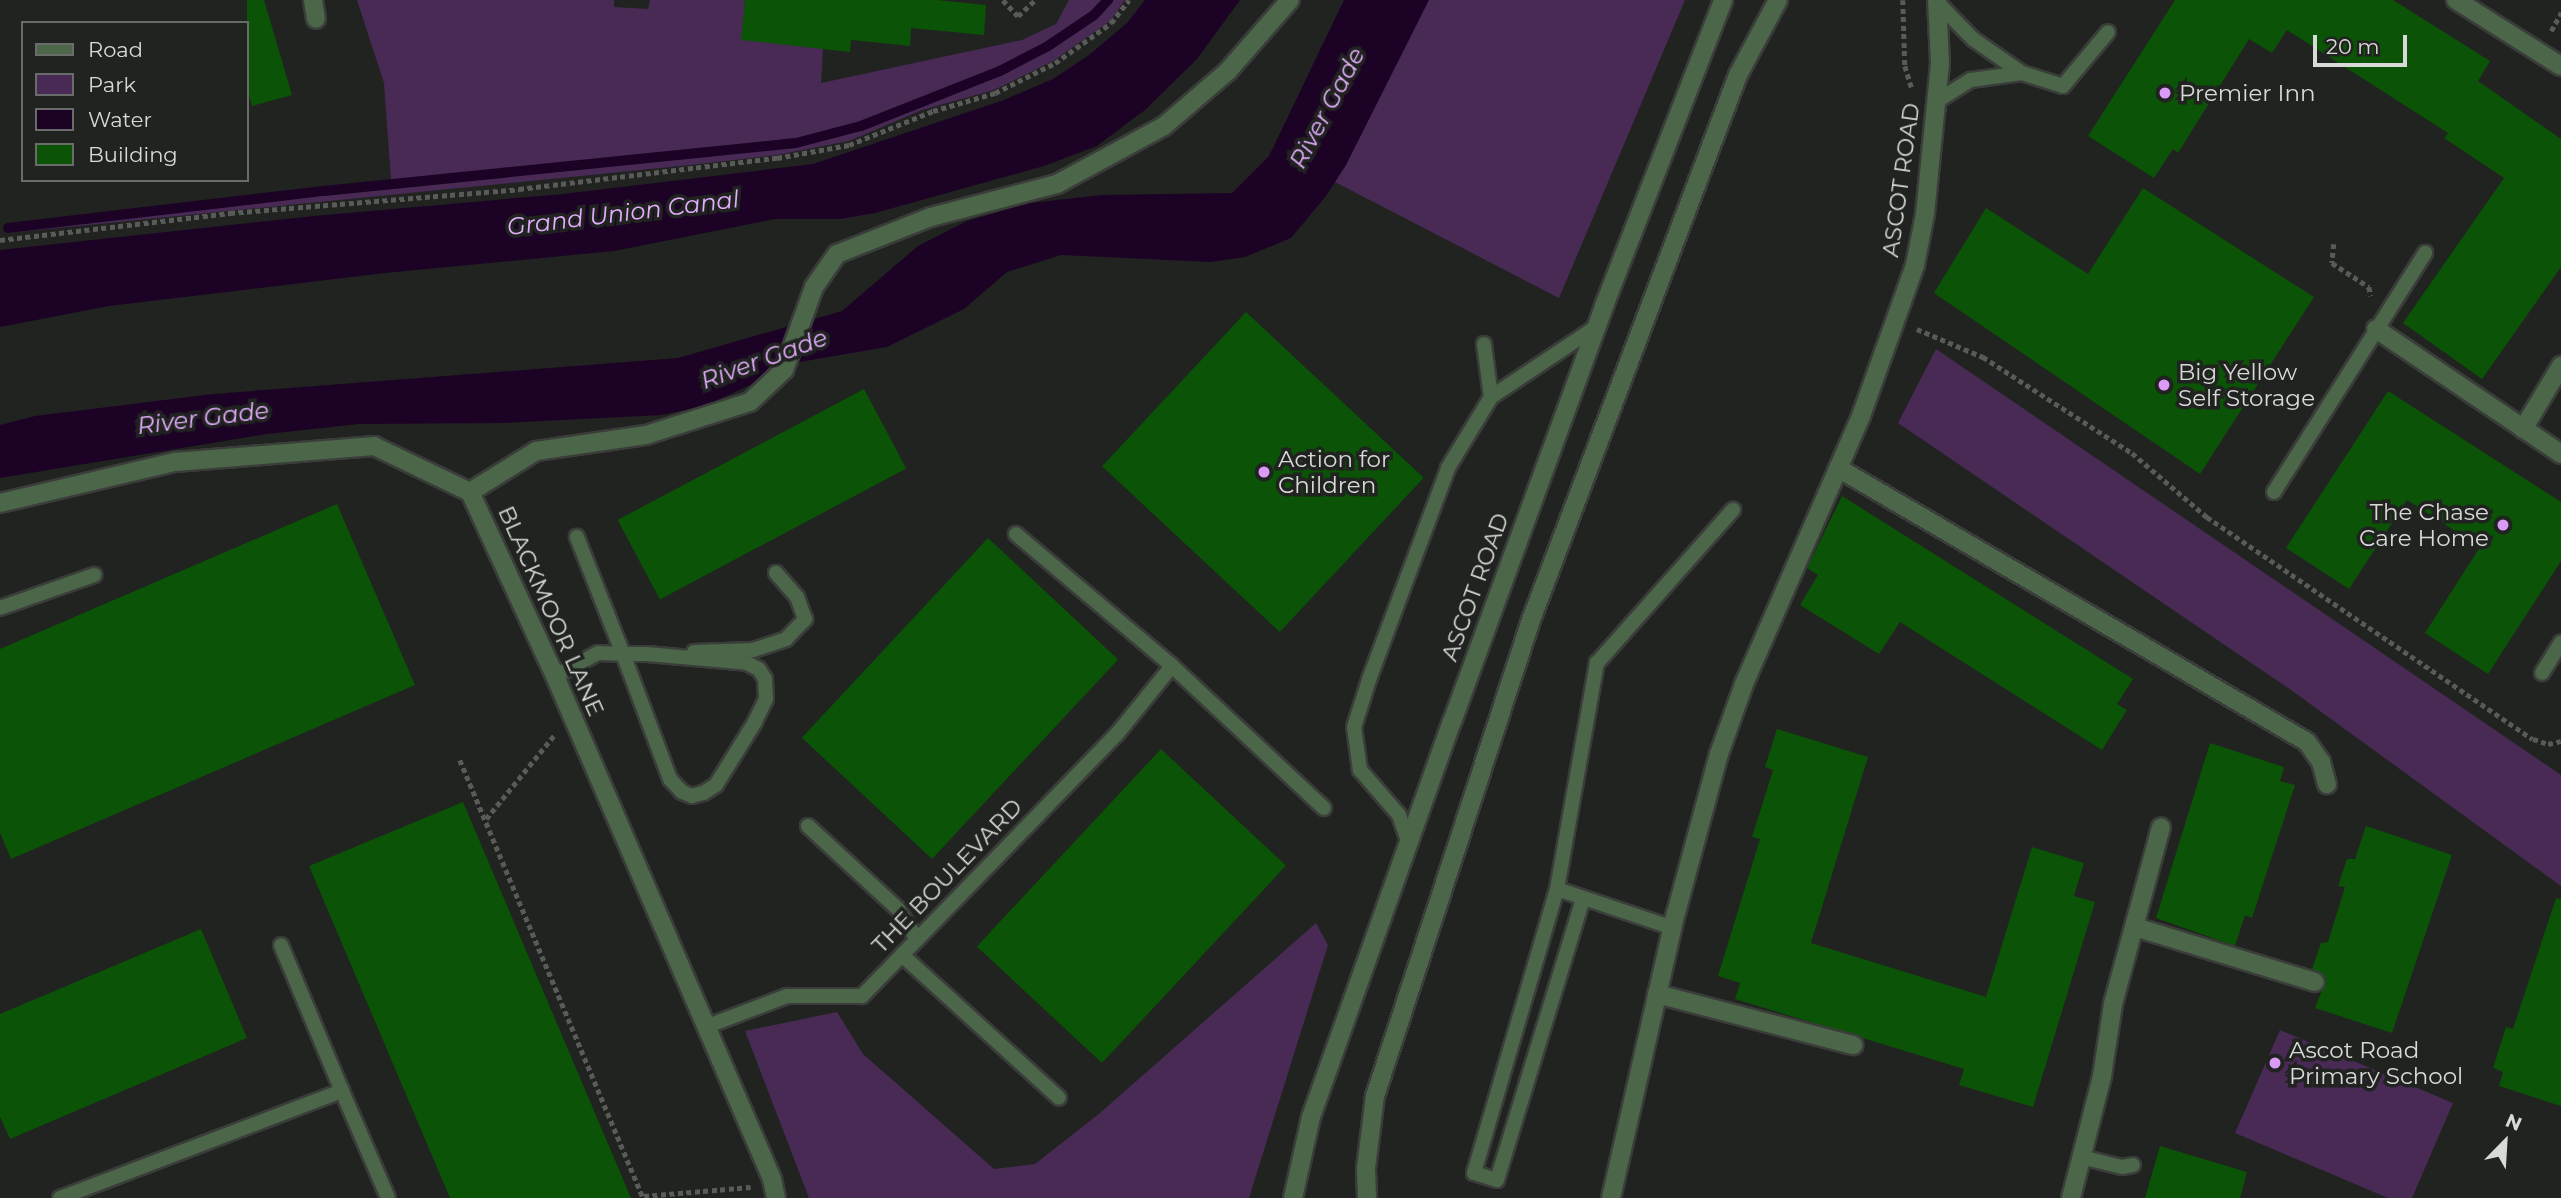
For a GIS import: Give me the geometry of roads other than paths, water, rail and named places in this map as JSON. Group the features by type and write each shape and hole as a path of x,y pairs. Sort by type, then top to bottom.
{"street":[{"path":"313,0 316,19"},
{"path":"470,492 536,451 646,435 750,402 784,370 814,287 836,254 931,217 1057,184 1164,125 1228,71 1290,0"},
{"name":"ASCOT ROAD","path":"1293,1198 1311,1117 1596,327 1723,0"},
{"path":"1367,1198 1366,1168 1375,1096 1531,620 1738,75 1778,0"},
{"name":"ASCOT ROAD","path":"1611,1198 1703,804 1744,684 1838,468 1892,334 1915,265 1926,214 1937,101 1940,64 1938,1"},
{"path":"2462,2 2561,66"},
{"path":"2376,329 2561,454"},
{"path":"2523,429 2561,366"},
{"name":"BLACKMOOR LANE","path":"0,503 176,462 374,446 470,492 555,676 772,1179 776,1198"},
{"path":"1838,468 2307,742 2321,762 2327,784"},
{"path":"2071,1198 2102,1076 2113,1004 2161,827"},
{"path":"2135,927 2315,982"},
{"path":"1657,994 1853,1045"}],"lane":[{"path":"1938,1 1973,39 2022,73 2063,86 2108,32"},
{"path":"1937,101 1971,80 2022,73"},
{"path":"2274,492 2425,253"},
{"path":"1409,844 1399,815 1360,770 1354,727 1448,468 1491,397 1596,327"},
{"path":"1484,344 1491,397"},
{"path":"1583,898 1497,1181 1474,1174 1557,890 1597,663 1733,510"},
{"path":"1016,534 1172,666 1324,808"},
{"path":"577,537 670,779 682,792 692,796 703,793 716,785 755,722 766,699 765,679 759,669 747,663 647,653"},
{"path":"555,676 598,653 753,650 786,639 805,620 797,597 776,573"},
{"path":"0,608 94,575"},
{"path":"2542,674 2561,642"},
{"name":"THE BOULEVARD","path":"705,1027 787,996 862,996 1117,734 1172,666"},
{"path":"808,826 898,909 917,939"},
{"path":"1557,890 1673,928"},
{"path":"281,945 388,1198"},
{"path":"902,955 1059,1098"},
{"path":"60,1198 342,1091"},
{"path":"2081,1157 2122,1167 2133,1165"}],"water":[{"name":"Grand Union Canal","path":"1145,0 1240,0 1197,59 1145,110 1097,146 1044,166 875,213 840,219 775,219 614,251 385,273 109,306 0,327 0,250 314,216 563,194 813,164 1004,100 1053,79 1089,55 1127,23"},
{"name":"River Gade","path":"1344,0 1429,0 1346,165 1326,196 1291,238 1245,257 1211,262 1061,255 1007,272 964,309 887,347 776,366 763,379 705,406 661,415 504,423 359,424 267,434 0,478 0,425 35,416 213,394 678,358 842,311 918,246 967,221 1030,203 1102,195 1232,193 1269,156"}],"waterway":[{"path":"8,228 324,191 796,143 861,126 1000,71 1048,46 1094,15 1108,0"}],"place":[{"name":"Premier Inn","path":"2165,93"},
{"name":"Big Yellow Self Storage","path":"2164,385"},
{"name":"Action for Children","path":"1264,472"},
{"name":"The Chase Care Home","path":"2503,525"},
{"name":"Ascot Road Primary School","path":"2275,1063"}]}
